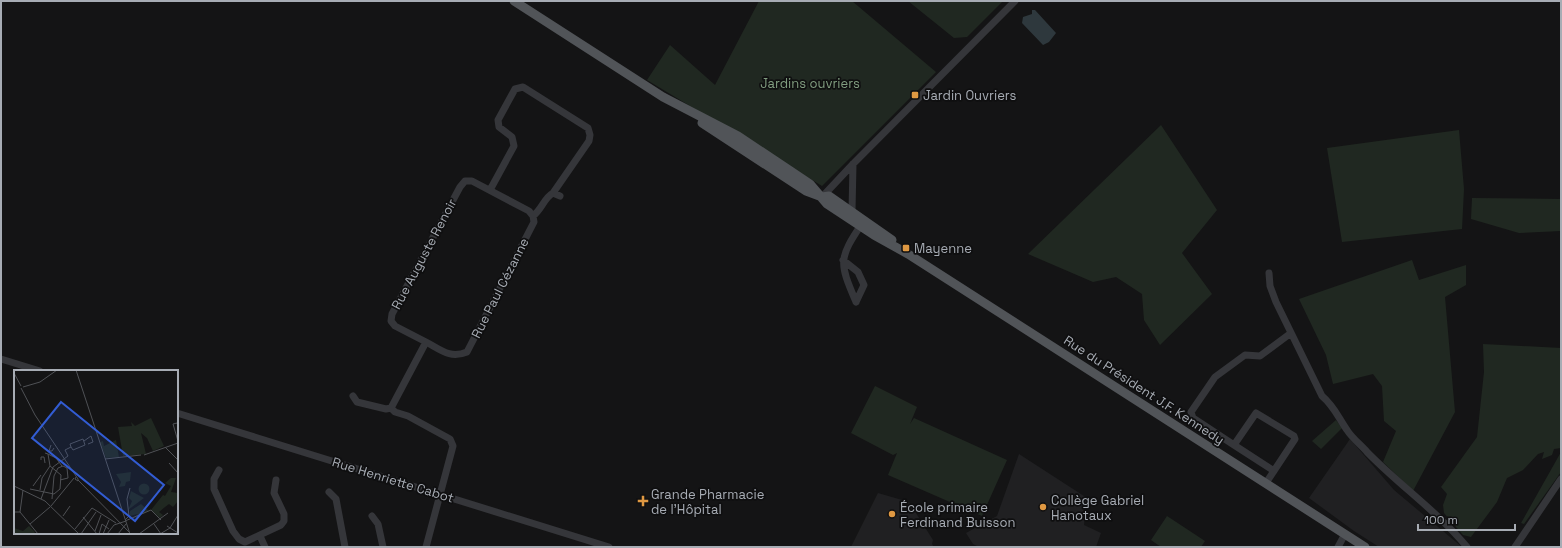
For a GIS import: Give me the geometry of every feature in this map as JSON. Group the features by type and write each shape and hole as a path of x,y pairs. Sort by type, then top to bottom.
{"main road":[{"name":"Rue du Président J.F. Kennedy","path":"514,1 671,101 738,136 810,184 827,204 862,223 1365,547"},
{"name":"Rue du Président J.F. Kennedy","path":"822,197 829,196 852,211 862,223"}],"street":[{"path":"822,197 1015,1"},
{"path":"490,190 514,146 512,137 499,127 498,120 515,89 523,87 588,128 590,135 589,141 556,195 548,196 540,211 533,216"},
{"path":"852,211 853,164"},
{"name":"Rue Auguste Renoir","path":"426,342 395,326 392,321 392,314 464,180 472,181 502,196 529,211 533,216"},
{"name":"Rue Paul Cézanne","path":"426,342 451,355 458,356 467,352 534,222 533,216"},
{"path":"843,260 862,277 864,285 856,302 844,274 843,260 862,223"},
{"path":"1269,272 1272,291 1291,334 1322,396 1332,404 1347,431 1402,486 1446,524 1467,547"},
{"path":"1274,471 1192,418 1192,412 1215,377 1245,355 1260,356 1291,334"},
{"path":"391,408 426,342"},
{"path":"1,359 37,370"},
{"path":"353,396 357,402 386,409 391,408"},
{"path":"391,408 395,412 408,416 447,438 452,443 453,450 426,547"},
{"path":"1234,445 1256,412 1286,431 1295,439 1266,484"},
{"name":"Rue Henriette Cabot","path":"178,413 609,547"},
{"path":"219,470 214,479 214,489 233,531 239,539 245,542 260,536 280,525 284,521 284,514 274,493 276,480"},
{"path":"1515,547 1561,479"},
{"path":"329,492 336,499 345,547"},
{"path":"372,516 378,524 383,547"},
{"path":"1338,547 1345,534"},
{"path":"260,536 265,547"}],"shaded area":[{"path":"1032,10 1035,10 1056,33 1049,42 1043,45 1022,23 1023,17 1032,14"},
{"path":"1350,439 1394,490 1462,547 1379,547 1354,531 1309,498"},
{"name":"Collège Gabriel Hanotaux","path":"1019,454 1087,498 1084,525 1101,533 1096,547 979,547 973,544 966,533 997,516"},
{"name":"École primaire Ferdinand Buisson","path":"878,493 909,502 933,540 932,544 934,547 851,547"}],"green space":[{"name":"Jardins ouvriers","path":"759,1 852,1 936,72 822,186 647,80 670,45 715,85"},
{"path":"908,1 1003,1 967,37 954,38"},
{"path":"1161,125 1217,210 1182,253 1212,294 1160,345 1144,320 1142,294 1116,277 1093,282 1028,254"},
{"path":"1459,130 1464,189 1462,229 1342,242 1327,148"},
{"path":"1472,198 1561,199 1561,231 1519,233 1471,219"},
{"path":"1412,260 1419,280 1466,265 1466,285 1445,297 1455,412 1413,491 1383,462 1396,431 1384,421 1382,386 1373,374 1333,384 1326,355 1299,299"},
{"path":"1483,344 1561,348 1561,448 1554,449 1552,455 1542,459 1544,452 1538,454 1523,470 1507,478 1497,502 1471,537 1463,535 1444,513 1443,505 1447,494 1441,487 1477,437 1484,372"},
{"path":"875,386 917,407 910,424 914,418 1007,460 982,516 888,475 897,453 893,455 851,433"},
{"path":"1336,420 1342,428 1321,449 1312,441"},
{"path":"1561,452 1561,472 1524,524 1521,523"},
{"path":"1167,516 1205,541 1201,547 1161,547 1151,540"}],"place":[{"name":"Jardin Ouvriers","path":"915,95"},
{"name":"Mayenne","path":"906,248"},
{"name":"Grande Pharmacie de l'Hôpital","path":"643,501"},
{"name":"Collège Gabriel Hanotaux","path":"1043,507"},
{"name":"École primaire Ferdinand Buisson","path":"892,514"}]}
